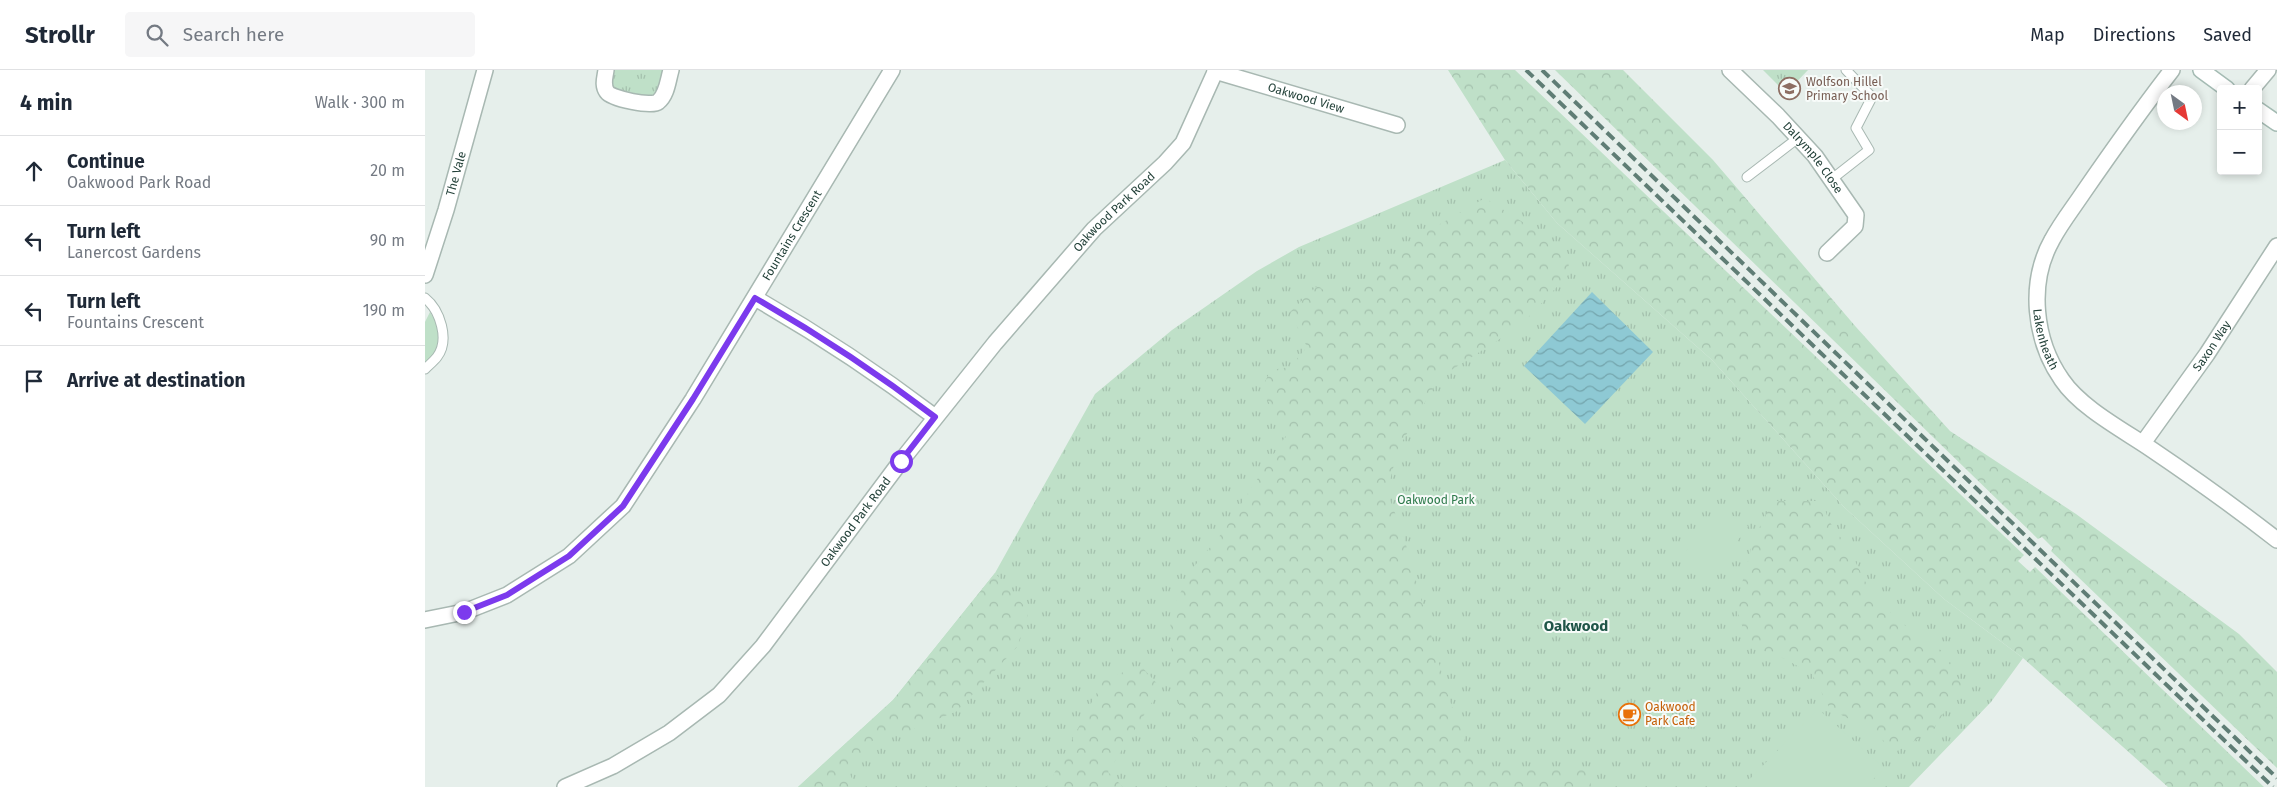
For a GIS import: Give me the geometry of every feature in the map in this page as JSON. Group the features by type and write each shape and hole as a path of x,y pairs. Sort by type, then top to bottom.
{"street":[{"name":"The Vale","path":"425,275 447,210 485,70"},
{"path":"606,70 603,83 611,96 650,105 658,103 664,95 671,70"},
{"name":"Fountains Crescent","path":"425,620 464,612 507,595 569,556 623,506 693,399 892,70"},
{"name":"Oakwood View","path":"1215,70 1397,125"},
{"name":"Oakwood Park Road","path":"565,787 613,766 669,733 719,694 763,646 935,417 995,343 1094,229 1165,163 1183,143 1215,70"},
{"name":"Dalrymple Close","path":"1730,70 1798,138 1832,179 1856,215 1855,226 1827,253"},
{"name":"Lakenheath","path":"2172,70 2121,137 2051,240 2040,268 2036,303 2039,327 2049,356 2062,380 2081,399 2111,422 2213,490 2277,540"},
{"path":"2201,70 2222,85"},
{"path":"2255,85 2268,70"},
{"path":"2262,113 2277,123"},
{"name":"Saxon Way","path":"2143,443 2213,346 2277,246"},
{"path":"755,298 821,336 883,377 935,417"}],"lane":[{"path":"1832,179 1869,150 1856,128 1872,97 1846,70"},
{"path":"1747,177 1798,138"},
{"path":"425,298 434,305 440,322 442,341 438,356 425,369"}],"green space":[{"path":"614,70 666,70 660,91 648,99 617,92 611,84"},
{"path":"1448,70 1515,70 2024,555 2018,561 2030,572 2035,567 2264,787 2168,787 2023,658 1944,599 1844,507 1712,360 1557,223 1505,160"},
{"path":"1555,70 1623,70 1713,160 1856,327 1950,431 2076,514 2239,634 2277,672 2277,768 2051,551 2053,548 2042,537 2038,539"},
{"path":"1763,70 1808,70 1786,93"},
{"name":"Oakwood Park","path":"1505,160 1557,223 1712,360 1844,507 1944,599 2023,658 1991,702 1909,787 798,787 893,700 995,573 1095,394 1172,330 1257,271 1299,247"},
{"path":"1485,198 1566,250 1570,273 1520,326 1439,378 1398,449 1387,492 1403,534 1449,699 1467,745 1490,767 1589,769 1591,787 1231,787 1214,772 1181,715 1172,663 1170,614 1192,569 1222,533 1287,434 1261,389 1271,370 1290,367 1307,347 1290,312 1317,286 1339,299 1385,266 1409,242"},
{"path":"430,312 438,327 440,340 431,359 425,366 425,322"},
{"path":"1773,501 1822,501 1829,521 1850,551 1873,597 1909,629 1942,651 1962,685 1932,731 1897,751 1868,729 1830,709 1812,674 1785,659 1748,645 1736,606 1754,538"},
{"path":"1718,506 1748,526 1710,580 1680,560"},
{"path":"995,573 1029,611 1017,647 957,711 902,734 876,737 847,768 856,787 798,787 893,700"},
{"path":"1141,666 1161,688 1108,772 1123,787 1047,787 1104,679"},
{"path":"1818,709 1884,768 1866,787 1742,787"}],"water":[{"path":"1592,292 1653,352 1585,424 1524,366"}],"railway":[{"path":"1526,70 2273,787"},
{"path":"1542,70 2277,778"}],"place":[{"name":"Wolfson Hillel Primary School","path":"1790,89"},
{"name":"Oakwood Park Cafe","path":"1629,714"}],"district":[{"name":"Oakwood","path":"1576,626"}],"route":[{"path":"464,612 507,595 569,556 623,506 693,399 755,298 821,336 883,377 935,417 901,461"}]}
